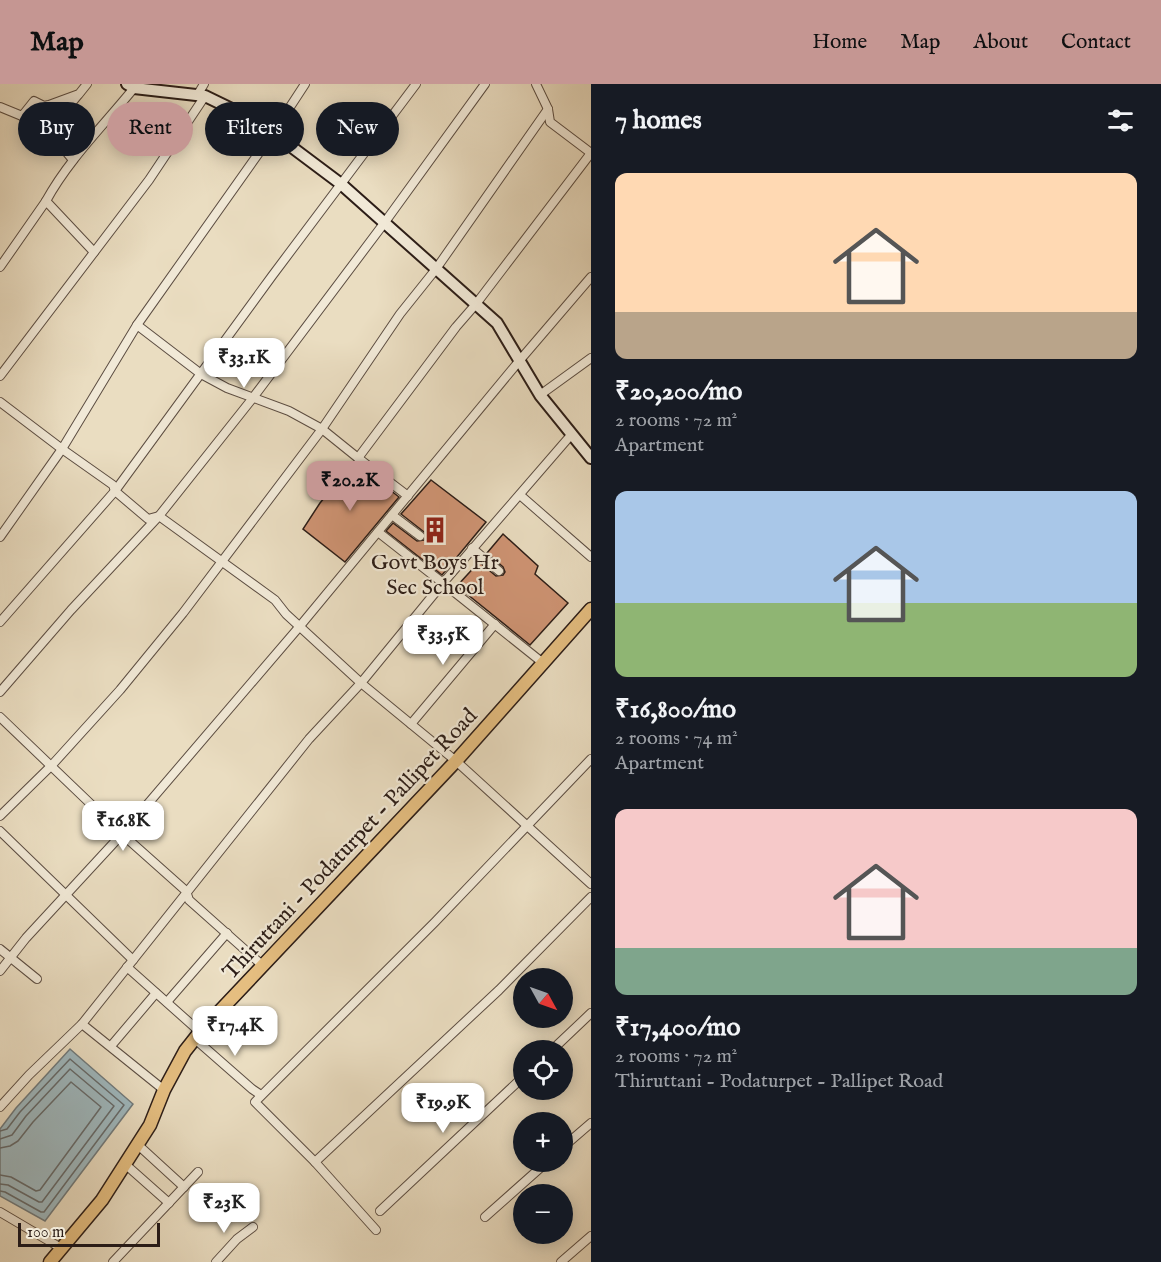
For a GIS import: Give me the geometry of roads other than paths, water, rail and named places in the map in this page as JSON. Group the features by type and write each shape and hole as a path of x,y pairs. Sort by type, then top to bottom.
{"main road":[{"path":"130,86 153,87 202,95 217,102"},
{"path":"304,156 385,222 497,323 540,395 572,435 589,452"},
{"name":"Thiruttani - Podaturpet - Pallipet Road","path":"50,1262 102,1200 150,1125 164,1090 185,1051 197,1035 456,761 591,609"}],"street":[{"path":"72,102 87,84"},
{"path":"0,376 148,180 202,95 204,84"},
{"path":"293,102 305,84"},
{"path":"0,622 115,491 416,84"},
{"path":"0,692 71,610 159,516 252,399 485,84"},
{"path":"358,458 591,153 550,122 548,109 536,84"},
{"path":"0,267 55,185 130,86"},
{"path":"56,102 79,94"},
{"path":"0,107 18,114"},
{"path":"0,816 52,765 120,690 183,613 220,561 322,429 400,314 436,269 548,109"},
{"path":"70,156 74,160"},
{"path":"0,537 62,449 137,325 257,156"},
{"path":"46,201 94,252"},
{"path":"0,971 26,938 122,834 300,626 591,277"},
{"path":"137,325 201,374 252,399 289,411 322,429 408,496"},
{"path":"540,395 591,358"},
{"path":"0,402 113,485 115,491 148,519 159,516"},
{"path":"0,1107 29,1075 82,1024 309,739 361,683 472,548 572,435"},
{"path":"520,495 591,557"},
{"path":"392,515 420,536"},
{"path":"159,516 275,600 286,614 361,683 456,761 591,884"},
{"path":"378,532 543,663"},
{"path":"472,548 499,571"},
{"path":"411,724 495,624"},
{"path":"0,717 122,834 186,891 189,900 262,965"},
{"path":"376,1230 315,1162 255,1102 435,922 591,759"},
{"path":"0,831 133,960"},
{"path":"315,1162 499,990 591,897"},
{"path":"167,1002 226,933"},
{"path":"0,949 37,979"},
{"path":"127,967 167,1002 197,1035 261,1095"},
{"path":"111,1046 156,993"},
{"path":"563,1040 591,1013"},
{"path":"82,1024 164,1090"},
{"path":"380,1211 513,1086"},
{"path":"573,1139 591,1123"},
{"path":"137,1144 184,1187"},
{"path":"125,1164 169,1203"},
{"path":"113,1262 198,1172"},
{"path":"485,1217 536,1172"},
{"path":"0,1212 61,1248"},
{"path":"216,1262 237,1239 253,1227"},
{"path":"561,1262 591,1236"}],"water":[{"path":"70,1049 133,1104 45,1221 0,1196 0,1129"}],"place":[{"name":"Govt Boys Hr Sec School","path":"435,530"}]}
